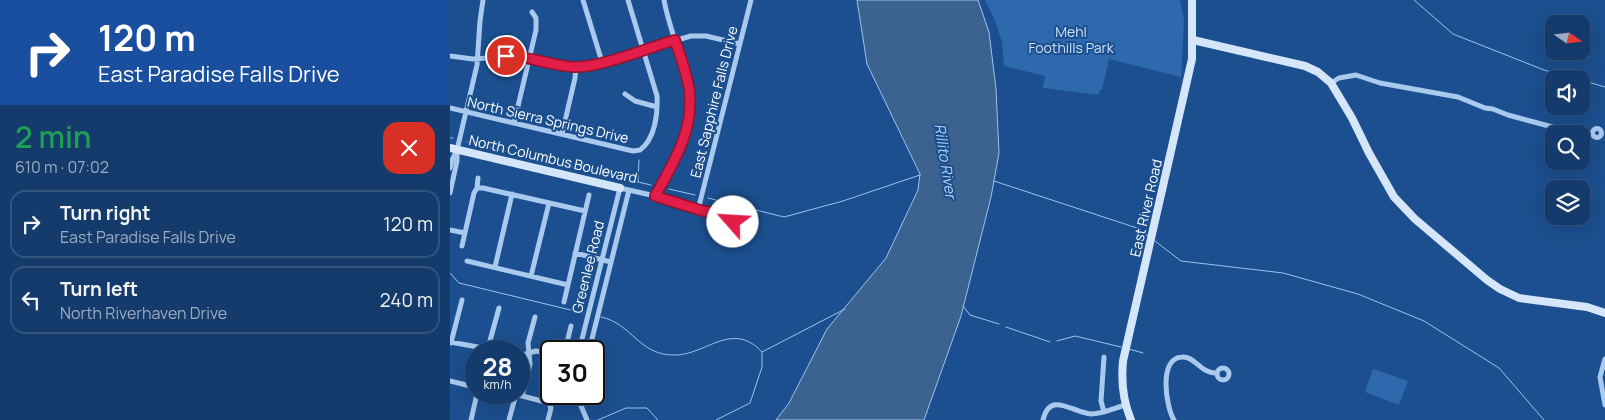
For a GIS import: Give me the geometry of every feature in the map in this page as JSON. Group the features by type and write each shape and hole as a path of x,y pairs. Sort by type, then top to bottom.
{"street":[{"path":"450,168 466,112 478,59 480,21 484,0"},
{"path":"582,0 602,62"},
{"path":"625,94 635,101 657,106 656,91 628,0"},
{"path":"655,196 681,148 689,120 689,89 664,0"},
{"name":"East Sapphire Falls Drive","path":"698,210 751,0"},
{"name":"East River Road","path":"1131,420 1125,405 1122,384 1122,361 1187,85 1192,59 1192,0"},
{"path":"514,123 536,26 536,18 532,12"},
{"path":"450,56 463,59 506,56 529,58 557,65 576,67 602,62 675,40 701,36 740,44"},
{"path":"1193,40 1305,66 1318,72 1331,83 1394,197 1415,219 1487,280 1500,289 1520,298 1587,307 1605,313"},
{"path":"562,134 576,67"},
{"path":"1331,83 1339,78 1356,75 1380,84 1458,97 1481,107 1549,126 1583,133 1592,132"},
{"name":"North Sierra Springs Drive","path":"450,108 633,151 640,150 646,145 653,128 657,106"},
{"path":"450,193 457,161 454,149"},
{"name":"North Columbus Boulevard","path":"454,149 655,196 698,210 730,216 733,222 730,230 726,232 719,231 715,227 713,217 708,212"},
{"path":"462,246 478,178"},
{"path":"477,188 512,194 585,212"},
{"name":"Greenlee Road","path":"582,340 620,188"},
{"name":"Greenlee Road","path":"592,340 629,190"},
{"path":"495,268 512,194"},
{"path":"564,302 589,195"},
{"path":"532,276 549,203"},
{"path":"450,230 465,233"},
{"path":"575,253 611,262"},
{"path":"468,261 568,285"},
{"path":"462,300 451,342 465,346"},
{"path":"490,340 499,308"},
{"path":"529,340 535,317"},
{"path":"568,340 571,326"},
{"path":"530,353 540,352"},
{"path":"1104,357 1101,402 1104,412"},
{"path":"1174,420 1166,396 1166,381 1170,366 1175,360 1182,357 1190,359 1207,372 1217,373"},
{"path":"1605,359 1600,377 1605,405"},
{"path":"450,381 465,384"},
{"path":"1043,420 1048,409 1055,404 1061,404 1083,413 1093,414 1125,405"},
{"path":"471,420 474,405"},
{"path":"509,420 512,405"},
{"path":"548,420 551,405"},
{"path":"581,405 588,420"}],"green space":[{"name":"Mehl Foothills Park","path":"985,0 1180,0 1184,20 1181,77 1109,59 1102,90 1100,90 1099,95 1043,88 1045,76 1004,66 1002,42 994,18"},
{"path":"1373,369 1408,381 1399,405 1365,392"}],"water":[{"name":"Rillito River","path":"857,0 978,0 989,32 996,89 999,153 991,197 961,316 924,420 776,420 789,403 827,329 886,258 918,190 920,174 867,64"}],"waterway":[{"path":"1414,0 1453,34 1545,70"},
{"path":"1590,83 1605,87"},
{"path":"467,142 651,185"},
{"path":"638,182 639,160"},
{"path":"708,198 784,217 843,201 920,175"},
{"path":"994,181 1137,228 1148,236"},
{"path":"669,189 695,195"},
{"path":"1155,241 1181,261 1283,273 1358,294 1424,321 1499,368 1544,420"},
{"path":"450,273 459,283 583,313"},
{"path":"963,306 970,315 999,324"},
{"path":"762,352 845,309"},
{"path":"601,317 612,320 644,345 663,354 686,354 729,339 740,339 751,343 762,352 762,367 750,403 716,420"},
{"path":"1006,327 1050,342"},
{"path":"1057,341 1075,336 1121,347"},
{"path":"1129,349 1143,353"},
{"path":"598,420 626,408 647,408 658,420"}],"route":[{"path":"506,56 524,57 557,65 576,67 602,62 675,40 689,89 689,120 681,148 655,196 703,211 726,214 730,216 733,222"}]}
